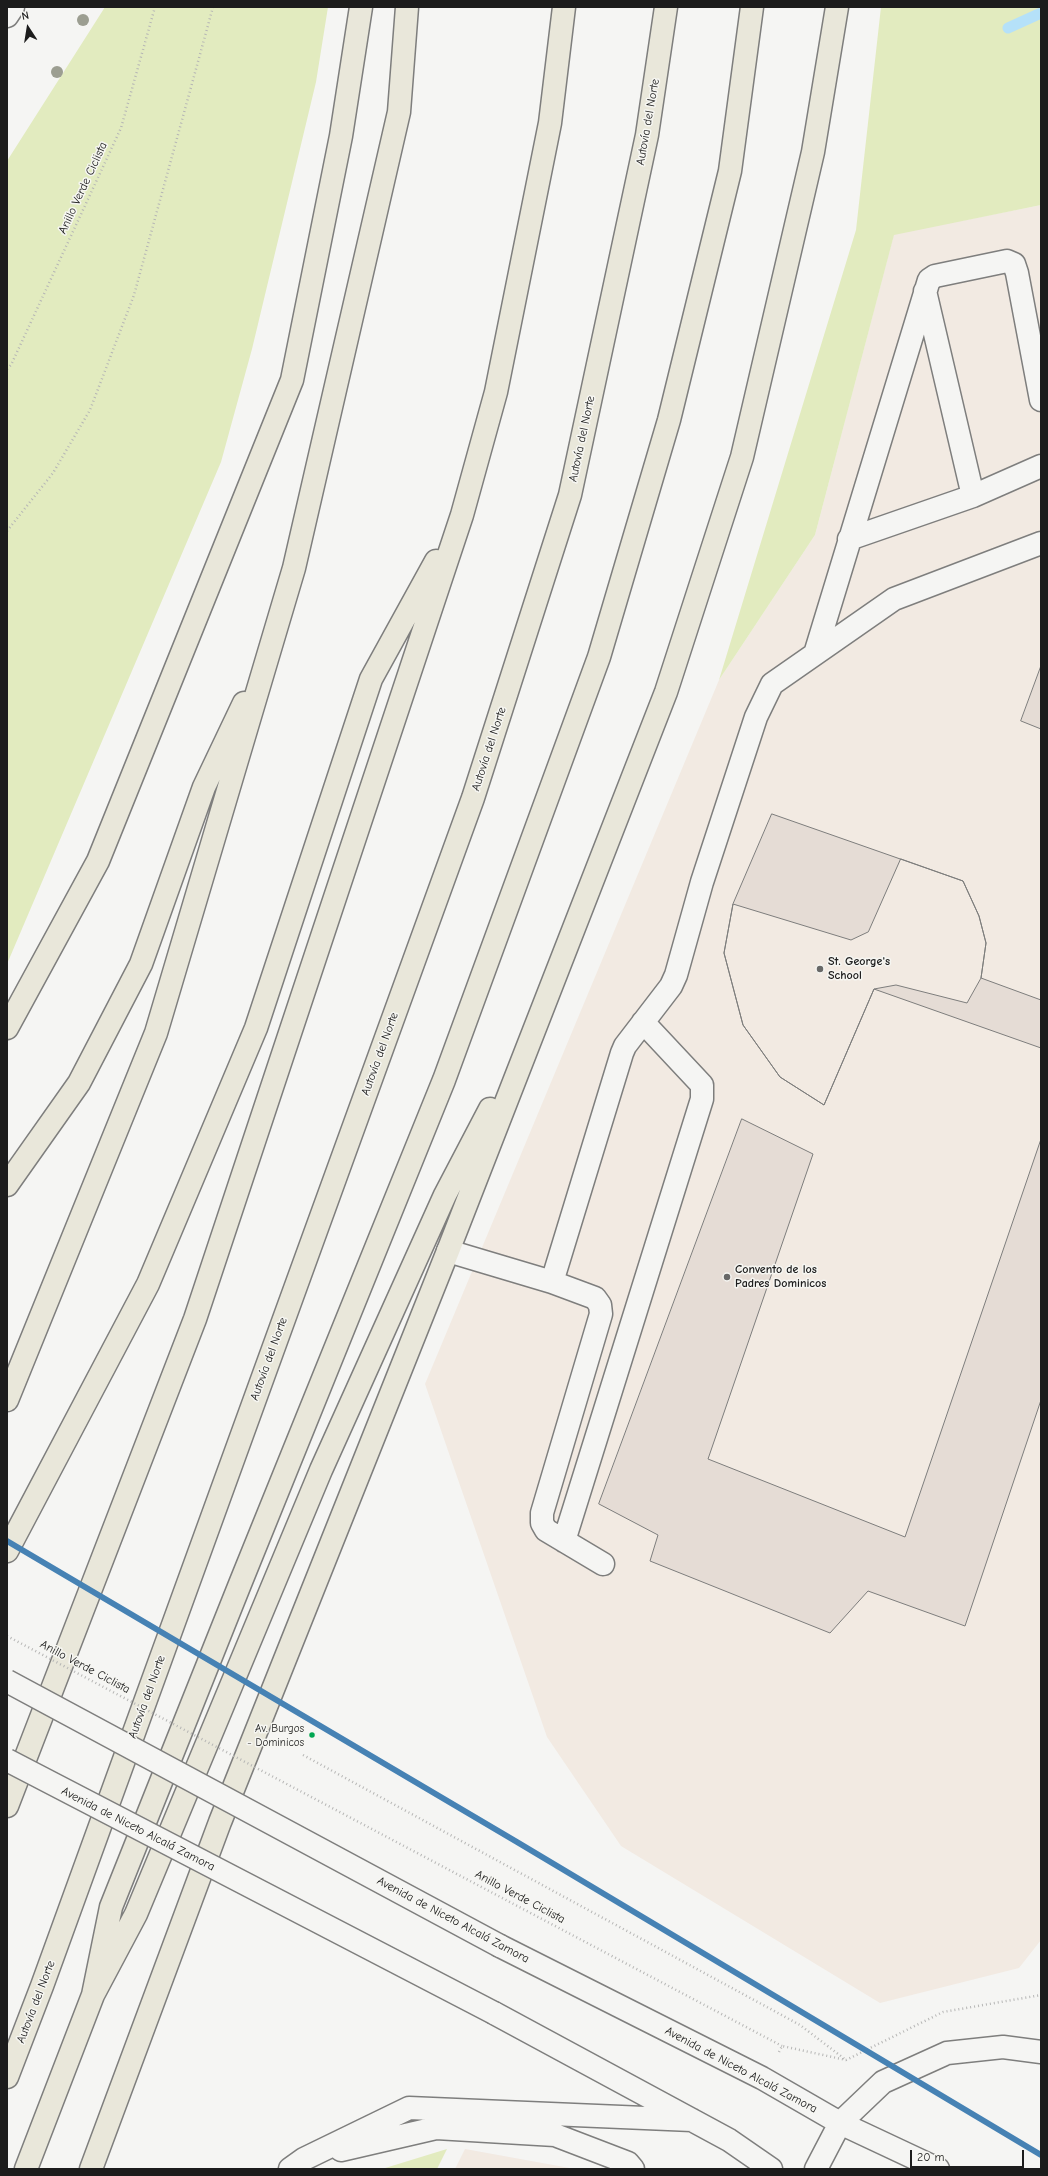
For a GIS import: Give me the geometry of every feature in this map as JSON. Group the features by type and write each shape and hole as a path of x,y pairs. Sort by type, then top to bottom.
{"highway":[{"path":"7,1028 98,861 292,380 341,136 361,7"},
{"path":"7,1400 156,1033 274,641 294,568 399,112 407,7"},
{"path":"7,1806 195,1319 462,515 496,392 550,123 564,7"},
{"name":"Autovía del Norte","path":"7,2077 42,1986 473,798 567,503 647,135 666,7"},
{"path":"93,1995 111,1907 444,1080 599,657 669,420 730,172 752,7"},
{"path":"91,2169 220,1822 448,1250 666,692 742,457 813,152 837,7"},
{"path":"7,1551 148,1284 256,1028 371,679 462,515"},
{"path":"7,1185 80,1083 141,964 204,787 274,641"},
{"path":"26,2169 93,1995 136,1914 321,1470 446,1195 543,1008"}],"street":[{"path":"7,16 12,7"},
{"path":"815,654 929,280 935,276 1007,261 1014,264 1041,400"},
{"path":"925,290 973,496"},
{"path":"849,539 973,496 1041,466"},
{"path":"552,1282 624,1046 671,986 676,975 702,882 756,717 772,684 894,599 1041,543"},
{"path":"564,1541 702,1099 702,1085 643,1022"},
{"path":"448,1250 552,1282 595,1298 600,1305 601,1314 542,1513 542,1523 546,1530 603,1564"},
{"name":"Avenida de Niceto Alcalá Zamora","path":"7,1681 500,1946 762,2078 840,2124 938,2169"},
{"name":"Avenida de Niceto Alcalá Zamora","path":"7,1760 494,2013 729,2140 771,2169"},
{"path":"816,2169 840,2124 883,2082 947,2053 1003,2047 1041,2051"},
{"path":"297,2164 409,2108 692,2120"},
{"path":"297,2164 436,2128 555,2135 628,2163 633,2169"}],"path":[{"name":"Anillo Verde Ciclista","path":"7,369 11,365 121,128 155,7"},
{"path":"7,531 53,473 90,410 134,295 214,7"},
{"name":"Anillo Verde Ciclista","path":"7,1636 782,2046 846,2060"},
{"path":"303,1755 800,2025 846,2060 942,2012 1041,1995"}],"shaded area":[{"name":"St. George's School","path":"1041,205 1041,1940 1019,1968 880,2003 621,1846 547,1737 425,1384 719,680 815,535 894,234"},
{"path":"465,2149 575,2169 455,2169"}],"green space":[{"path":"105,7 328,7 316,82 252,349 221,462 7,964 7,161"},
{"path":"881,7 1041,7 1041,205 894,235 815,535 719,680 856,230"},
{"path":"447,2149 437,2169 382,2169"}],"building":[{"path":"1041,666 1041,729 1021,721"},
{"path":"772,814 963,881 979,916 986,943 981,978 1041,1000 1041,1048 874,989 824,1105 780,1077 743,1025 724,953 733,904"},
{"path":"901,859 963,881 979,916 986,943 981,978 967,1003 896,985 874,989 824,1105 780,1077 743,1025 724,953 733,904 851,940 868,932"},
{"name":"Convento de los Padres Dominicos","path":"742,1119 813,1154 708,1459 905,1537 1041,1139 1041,1400 965,1626 868,1591 830,1633 650,1561 658,1535 599,1504"}],"waterway":[{"path":"1008,28 1041,13"}],"transit line":[{"path":"7,1541 517,1842 1041,2155"}],"place":[{"name":"St. George's School","path":"820,969"},
{"name":"Convento de los Padres Dominicos","path":"727,1277"},
{"name":"Av. Burgos - Dominicos","path":"312,1735"}]}
